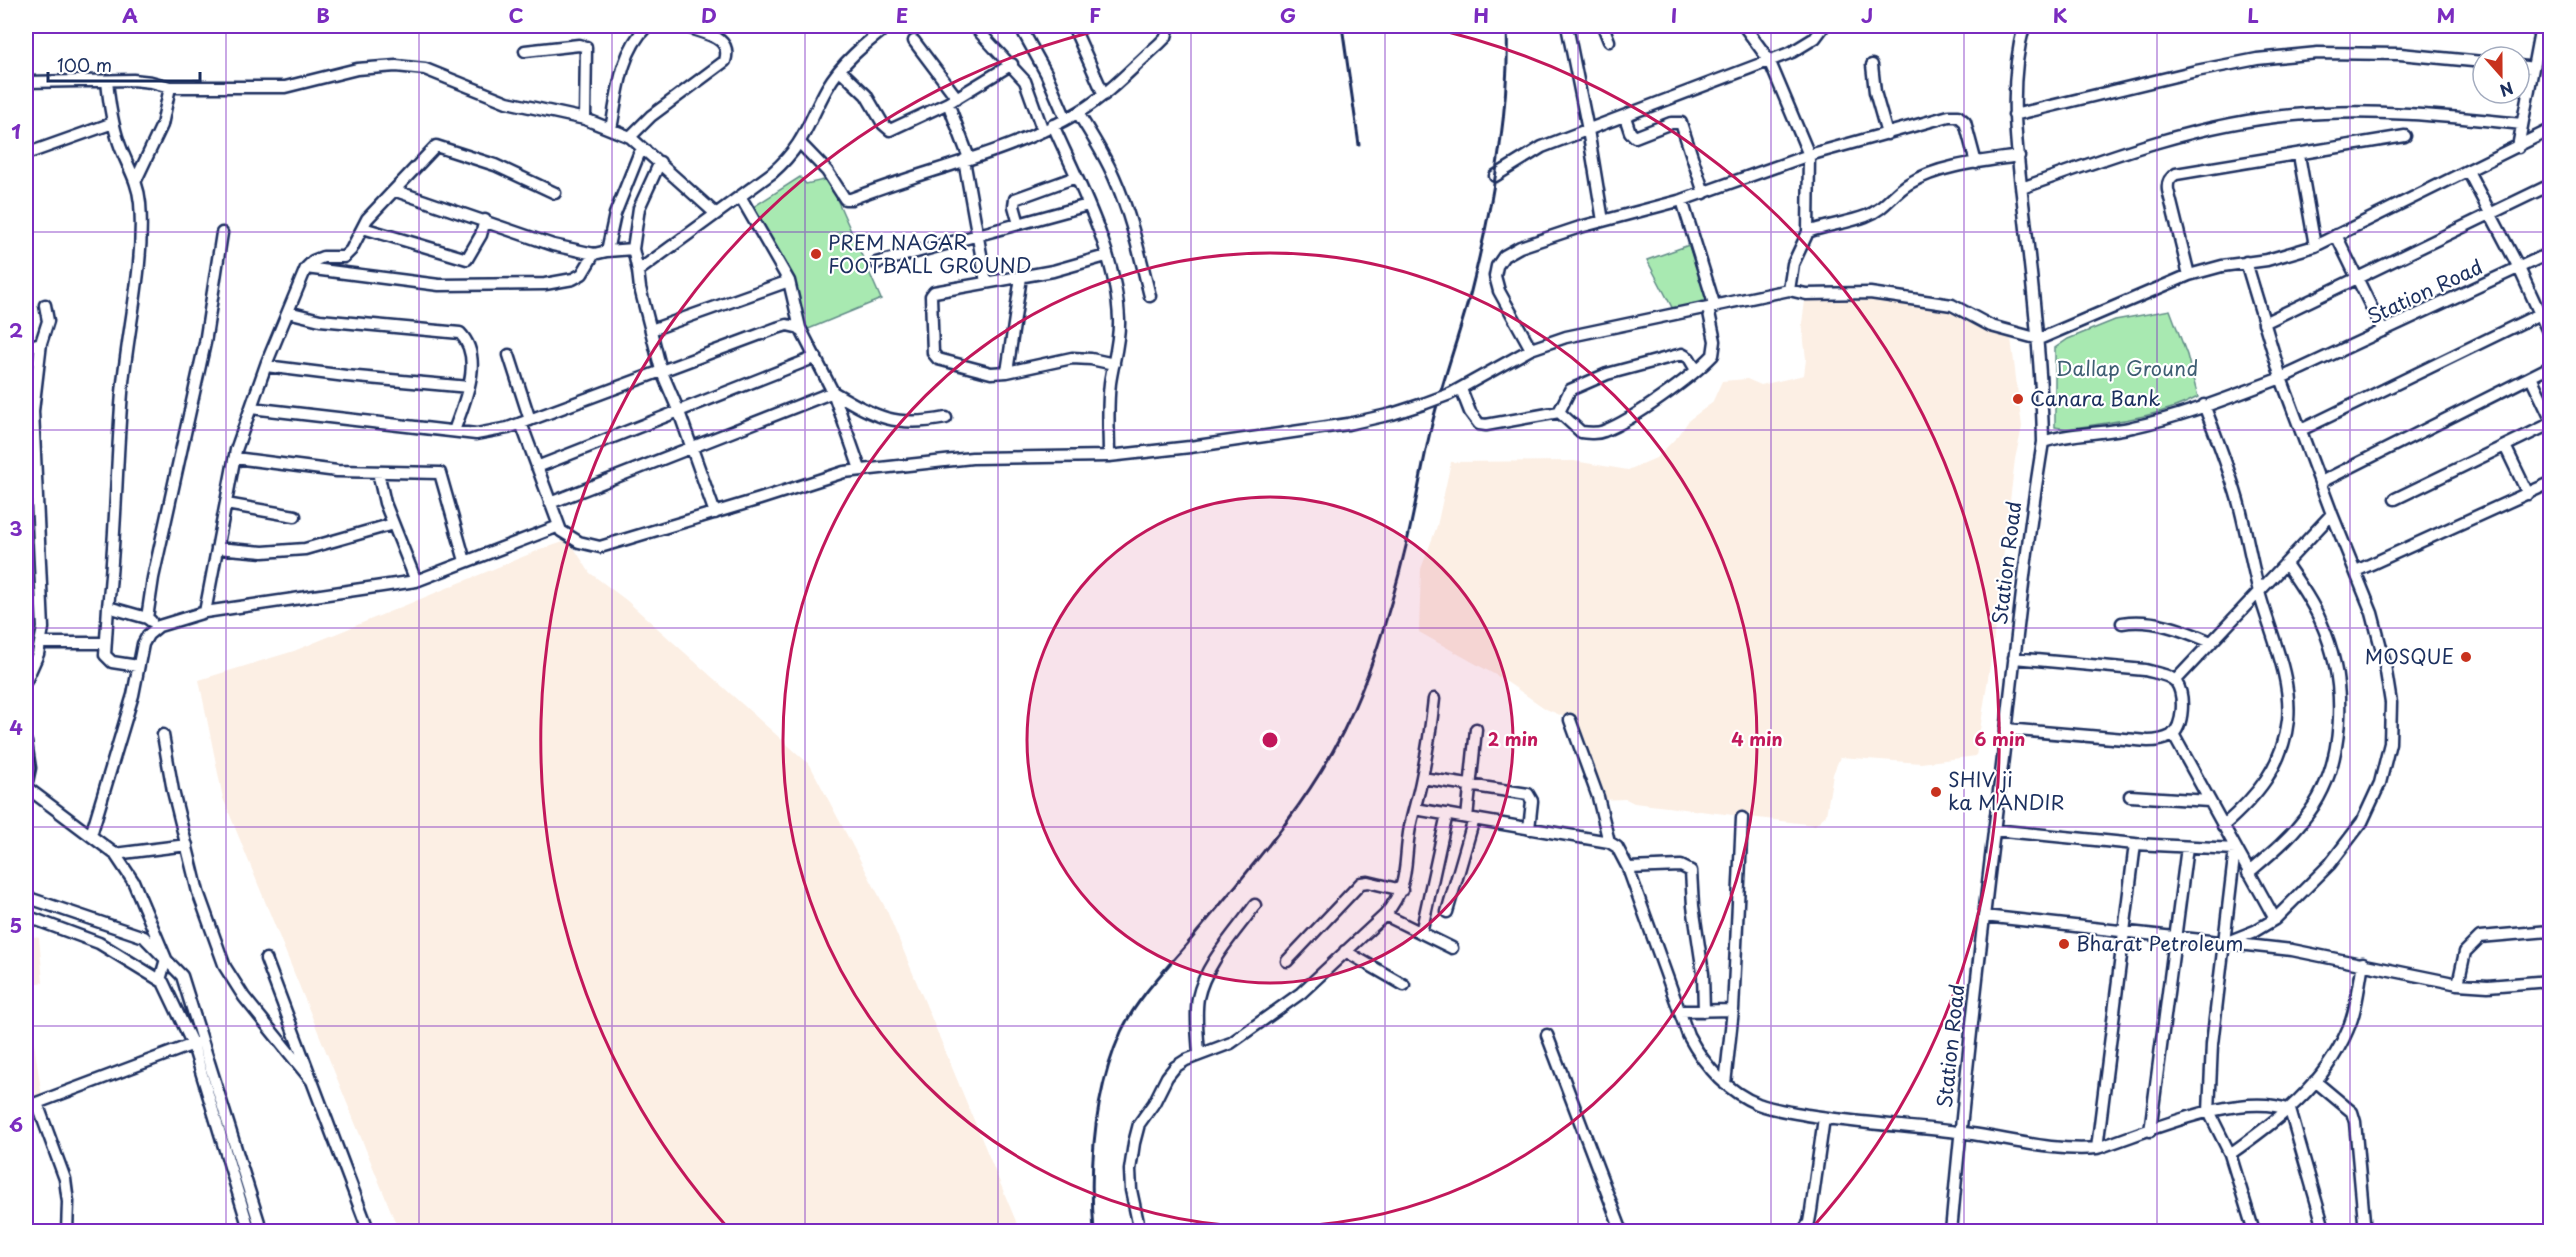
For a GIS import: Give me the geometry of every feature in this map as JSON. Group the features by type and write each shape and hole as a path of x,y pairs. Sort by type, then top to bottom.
{"street":[{"path":"611,129 625,60 632,45 647,26"},
{"path":"630,137 651,116 725,61 728,53 725,43 717,37 684,26"},
{"path":"639,271 791,156 800,143 827,87 853,55 888,26"},
{"path":"974,26 1012,64 1025,81 1089,205 1106,256 1118,303 1118,340 1108,413 1109,456"},
{"path":"1020,26 1046,73 1065,119"},
{"path":"1073,26 1104,95"},
{"path":"800,143 827,171 845,199 967,159 1048,128 1077,113 1104,95 1166,37 1169,26"},
{"path":"1567,26 1603,221"},
{"path":"1603,26 1609,41"},
{"path":"1744,26 1769,60 1809,155 1808,232 1793,264 1789,290"},
{"path":"1495,176 1542,147 1792,52 1815,38 1824,26"},
{"path":"2024,26 2017,50 2014,115 2039,339 2043,442"},
{"path":"2517,147 2541,26"},
{"path":"914,41 953,101 967,159 987,282"},
{"path":"525,51 579,45 586,47 585,119"},
{"path":"2014,115 2196,71 2257,59 2318,53 2400,54 2471,62"},
{"path":"840,70 866,94 883,124 890,130 953,101 1012,64"},
{"path":"1872,65 1875,92 1887,134"},
{"path":"26,82 106,81 151,82 170,87 285,87 357,69 412,66 426,69 507,102 585,119 630,137 716,214"},
{"path":"106,81 119,144 136,180 141,222 140,250 122,392 113,566 105,655 112,662 138,666"},
{"path":"136,180 162,125 170,87"},
{"path":"2022,188 2164,140 2231,124 2293,115 2390,112 2522,124"},
{"path":"1077,113 1099,146 1115,178 1128,214 1150,296"},
{"path":"1531,349 1499,291 1495,276 1497,266 1504,256 1520,248 1603,221 1704,193 1809,155 1949,116 1958,116 1965,122 1976,163"},
{"path":"1625,117 1630,132 1635,137 1671,123 1681,123 1704,193"},
{"path":"26,154 113,123"},
{"path":"509,355 537,468 561,531 579,542 600,547 860,469 972,458 1109,456 1348,424 1423,404 1455,391 1531,349 1566,337 1789,290 1806,294 1870,293 1952,305 1990,326 2039,339 2189,275 2246,262 2267,261 2315,246 2550,130"},
{"path":"2189,275 2168,190 2167,183 2171,177 2176,174 2233,164 2405,136"},
{"path":"205,612 235,458 266,366 306,268 313,261 323,257 344,256 351,250 367,219 396,191 436,146 495,165 555,193"},
{"path":"607,251 615,214 639,154 645,150"},
{"path":"2299,154 2315,246"},
{"path":"1808,232 1827,225 1868,216 1912,182 1932,174 1976,163 2019,156"},
{"path":"660,162 639,208 633,249 639,271 640,288 661,370 679,412 715,513"},
{"path":"2468,171 2519,268 2546,312 2550,336"},
{"path":"1019,224 1014,206 1015,199 1076,177"},
{"path":"2264,323 2550,184"},
{"path":"396,191 553,244 594,254 633,249"},
{"path":"740,196 789,281 800,328 832,392 860,469"},
{"path":"1559,412 1581,432 1603,432 1635,414 1713,355 1716,348 1712,308 1682,200"},
{"path":"876,263 1089,205"},
{"path":"363,228 467,259 481,235 485,220"},
{"path":"147,618 159,546 205,343 222,233"},
{"path":"2336,235 2383,331"},
{"name":"Station Road","path":"1951,1232 1959,1132 2018,609 2043,442 2132,428 2174,417 2282,378 2550,253"},
{"path":"306,268 439,285 536,284 573,279 582,274 594,254"},
{"path":"1106,256 1021,277 934,292 931,296 933,353 938,359 991,373 1007,372 1072,358 1114,364"},
{"path":"2225,943 2275,919 2330,864 2362,822 2380,783 2390,743 2391,703 2384,659 2372,613 2332,514 2282,378 2246,262"},
{"path":"1007,372 1021,277"},
{"path":"651,330 789,281"},
{"path":"26,681 43,628 33,411 41,343 48,321 45,305"},
{"path":"288,312 320,320 460,333 464,338 473,368 454,431"},
{"path":"2301,430 2546,312"},
{"path":"251,408 476,434 526,421 787,325 800,328"},
{"path":"26,347 41,343"},
{"path":"1559,412 1570,390 1630,366 1682,354 1689,358 1696,370"},
{"path":"537,468 816,357"},
{"path":"266,366 469,387"},
{"path":"2321,482 2550,367"},
{"path":"2531,376 2550,417"},
{"path":"1455,391 1479,424 1486,425 1559,412"},
{"path":"550,503 832,392 887,420 908,422 946,418"},
{"path":"2204,405 2240,507 2259,592 2282,667 2287,693 2288,720 2281,751 2269,777 2249,804 2223,826"},
{"path":"2395,499 2550,424"},
{"path":"2505,446 2528,494"},
{"path":"235,458 337,471 440,473 465,561"},
{"path":"378,472 385,503 416,581"},
{"path":"2356,571 2550,483"},
{"path":"226,504 295,516"},
{"path":"2175,681 2332,514"},
{"path":"217,548 263,552 305,549 393,524"},
{"path":"91,835 134,695 143,644 148,635 159,626 205,612 416,581 559,526"},
{"path":"2248,873 2281,845 2306,818 2322,790 2334,758 2338,717 2337,682 2333,655 2322,623 2306,592 2286,564"},
{"path":"108,607 147,618 159,626"},
{"path":"2122,623 2133,621 2178,628 2211,642"},
{"path":"40,643 105,644"},
{"path":"2006,729 2148,741 2162,740 2173,734 2179,724 2182,707 2180,691 2175,681 2164,675 2145,670 2014,658"},
{"path":"1140,1232 1131,1190 1130,1170 1139,1124 1154,1103 1167,1077 1175,1067 1199,1054 1231,1043 1300,993 1385,915 1402,890 1406,872 1407,846 1422,778 1434,699"},
{"path":"1570,720 1598,797 1609,842"},
{"path":"1447,912 1470,819 1470,784 1476,729"},
{"path":"2173,734 2275,919"},
{"path":"163,735 198,892 225,967 244,997 312,1081"},
{"path":"26,742 30,768 26,787 115,854 133,881 166,959 160,980"},
{"path":"1422,778 1528,794 1532,801 1529,829"},
{"path":"2130,796 2210,801"},
{"path":"1415,809 1609,842 1617,847 1628,868 1679,1011 1699,1056 1725,1084 1759,1104 1824,1118 1959,1132 2048,1148 2097,1148 2209,1112 2261,1104 2290,1110"},
{"path":"1421,933 1447,814"},
{"path":"1725,1084 1733,1010 1742,818"},
{"path":"1994,830 2135,844 2235,849"},
{"path":"2097,1148 2135,844"},
{"path":"115,854 187,845"},
{"path":"2150,1131 2187,847"},
{"path":"2235,849 2209,1081 2209,1112 2230,1154 2254,1232"},
{"path":"1628,868 1681,866 1692,871 1693,906 1703,973 1704,1011"},
{"path":"1287,961 1361,882 1402,890"},
{"path":"26,897 144,937 182,976 197,1043 250,1232"},
{"path":"1199,1054 1197,1019 1202,984 1255,905"},
{"path":"1385,915 1452,948"},
{"path":"26,916 99,944 163,982 197,1043 262,1232"},
{"path":"1984,916 2292,950 2458,984 2488,986 2550,981"},
{"path":"2458,984 2465,952 2480,937 2550,931"},
{"path":"1345,951 1404,985"},
{"path":"266,959 369,1232"},
{"path":"2230,1154 2290,1110 2336,1054 2349,1028 2363,963"},
{"path":"1679,1011 1733,1010"},
{"path":"1547,1035 1622,1232"},
{"path":"26,1107 197,1043"},
{"path":"2315,1081 2352,1112 2355,1122 2365,1232"},
{"path":"37,1102 65,1179 68,1202 67,1232"},
{"path":"2290,1110 2325,1232"},
{"path":"1803,1232 1809,1222 1824,1118"}],"shaded area":[{"path":"1806,294 1928,301 2007,331 2011,338 2022,427 2015,459 1992,652 1976,756 1921,763 1840,757 1833,774 1826,815 1815,825 1634,803 1626,799 1597,800 1567,718 1546,709 1501,678 1419,632 1421,569 1437,526 1451,462 1574,461 1628,470 1656,458 1679,435 1689,420 1712,403 1722,381 1747,379 1761,385 1804,375 1806,359 1802,323"},
{"path":"569,540 590,573 626,600 810,765 887,911 1020,1231 399,1231 223,798 199,680 294,651"},
{"path":"26,934 39,938 43,982 26,986"},
{"path":"26,989 42,1097 26,1106"}],"green space":[{"name":"PREM NAGAR FOOTBALL GROUND","path":"800,177 806,184 828,179 881,299 806,330 750,209"},
{"path":"1689,245 1708,304 1675,313 1647,260"},
{"name":"Dallap Ground","path":"2170,310 2187,355 2198,397 2151,415 2066,429 2055,427 2055,348 2068,339 2115,320"}],"railway":[{"path":"1342,26 1359,145"},
{"path":"1094,1232 1092,1181 1099,1105 1112,1055 1121,1032 1143,997 1272,842 1310,788 1343,732 1380,640 1406,546 1432,424 1471,291 1486,227 1498,160 1506,92 1507,26"}],"place":[{"name":"PREM NAGAR FOOTBALL GROUND","path":"816,254"},
{"name":"Canara Bank","path":"2018,399"},
{"name":"MOSQUE","path":"2466,657"},
{"name":"SHIV ji ka MANDIR","path":"1936,792"},
{"name":"Bharat Petroleum","path":"2064,944"}]}
